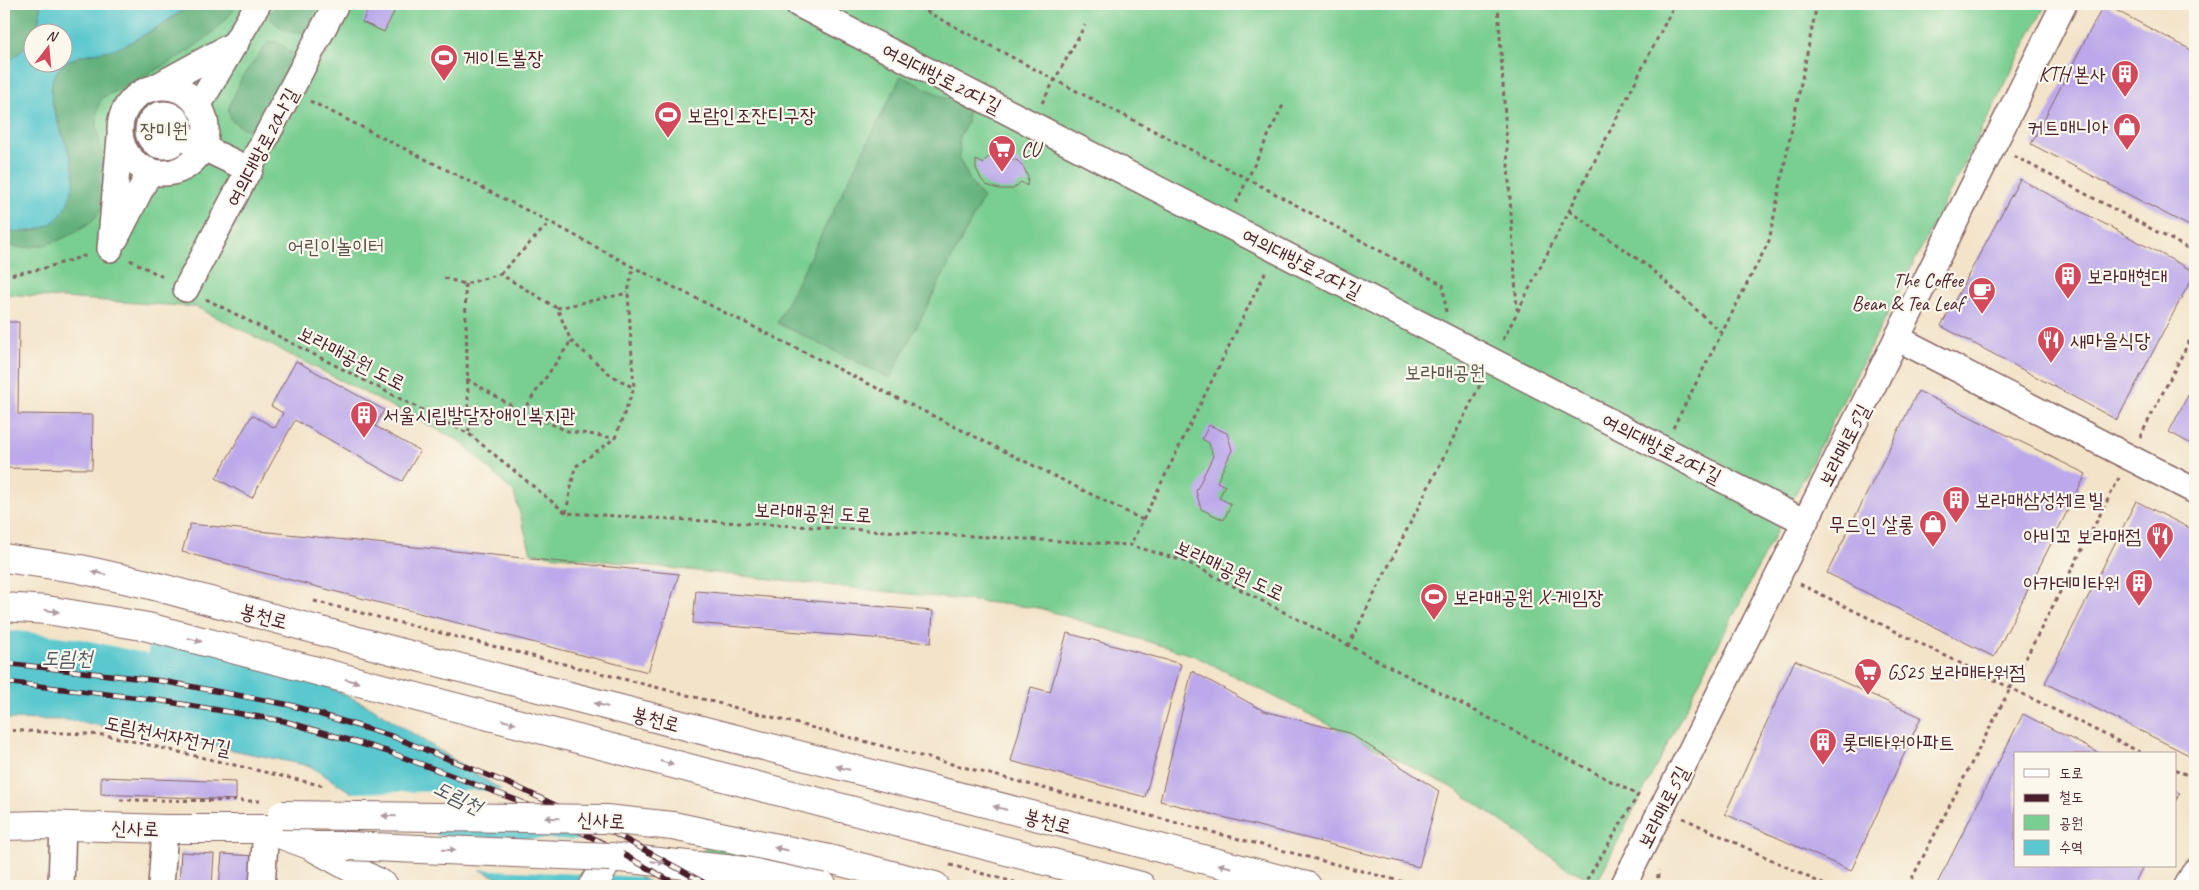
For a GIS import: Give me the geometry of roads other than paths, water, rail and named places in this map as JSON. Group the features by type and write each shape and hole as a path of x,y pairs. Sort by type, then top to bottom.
{"main road":[{"name":"봉천로","path":"4,558 80,569 147,584 391,650 1307,886"},
{"name":"봉천로","path":"4,607 47,610 148,627 1141,886"},
{"name":"신사로","path":"270,815 312,846 610,857 755,872 823,886"},
{"name":"신사로","path":"4,826 63,825 165,829 270,815 606,819 673,826 829,860 934,886"},
{"path":"312,846 384,886"},
{"path":"593,886 610,857"}],"street":[{"path":"236,43 150,89 130,102 123,133 110,249 148,170 164,130 194,103 236,43 258,4"},
{"name":"여의대방로20나길","path":"186,289 336,4"},
{"name":"여의대방로20다길","path":"798,4 1805,522"},
{"name":"보라매로5길","path":"1623,886 2064,4"},
{"path":"123,133 130,158 148,170 160,174 180,170 190,164 203,147 206,136 194,103 167,87 150,89"},
{"path":"150,89 180,170"},
{"path":"123,133 164,130"},
{"path":"123,133 164,130 250,170"},
{"path":"1898,338 2195,491"},
{"path":"262,886 270,815"},
{"path":"61,886 63,825"},
{"path":"161,886 165,829"},
{"path":"2187,886 2195,871"}],"water":[{"path":"41,4 191,4 132,42 115,49 87,54 72,59 72,22 38,22"},
{"path":"22,50 22,72 57,72 52,83 51,96 54,111 70,155 74,181 68,202 62,213 51,224 36,230 4,231 4,67"},
{"name":"도림천","path":"4,586 280,665 371,707 632,873 656,886 514,886 448,854 310,766 180,739 67,720 4,719"}],"railway":[{"path":"4,663 162,681 290,705 394,737 519,788 610,831 710,886"},
{"path":"4,682 157,700 284,721 389,752 519,801 603,843 679,886"}],"place":[{"name":"게이트볼장","path":"444,82"},
{"name":"KTH 본사","path":"2125,98"},
{"name":"보람인조잔디구장","path":"668,139"},
{"name":"커트매니아","path":"2127,151"},
{"name":"CU","path":"1002,173"},
{"name":"보라매현대","path":"2068,300"},
{"name":"The Coffee Bean & Tea Leaf","path":"1982,315"},
{"name":"새마을식당","path":"2051,364"},
{"name":"서울시립발달장애인복지관","path":"364,439"},
{"name":"보라매삼성쉐르빌","path":"1956,524"},
{"name":"무드인 살롱","path":"1933,548"},
{"name":"아비꼬 보라매점","path":"2160,560"},
{"name":"아카데미타워","path":"2139,607"},
{"name":"보라매공원 X-게임장","path":"1434,621"},
{"name":"GS25 보라매타워점","path":"1868,696"},
{"name":"롯데타워아파트","path":"1823,766"}],"park label":[{"name":"장미원","path":"164,130"},
{"name":"어린이놀이터","path":"336,246"},
{"name":"보라매공원","path":"1445,372"}]}
